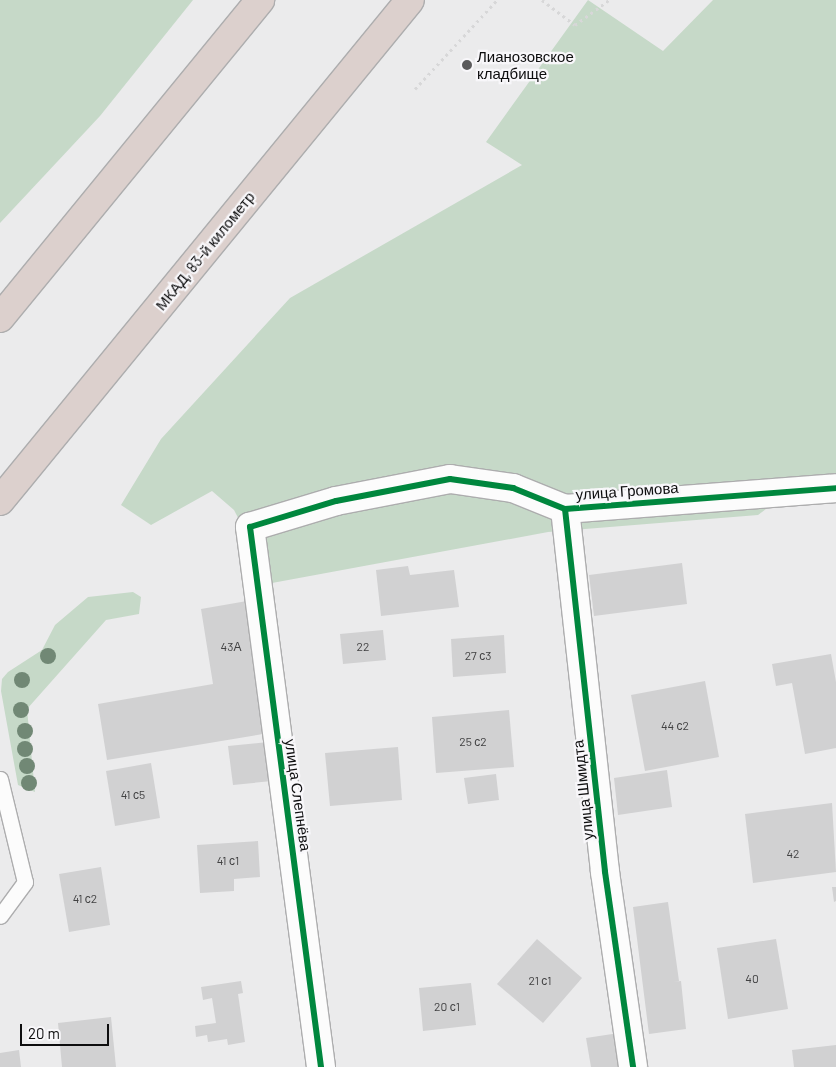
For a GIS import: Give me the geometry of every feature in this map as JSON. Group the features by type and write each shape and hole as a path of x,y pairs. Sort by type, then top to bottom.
{"highway":[{"path":"0,318 260,0"},
{"name":"МКАД, 83-й километр","path":"0,501 410,0"}],"street":[{"name":"улица Громова","path":"250,527 336,501 450,479 513,488 565,509 836,488"},
{"name":"улица Шмидта","path":"565,509 605,872 633,1067"},
{"name":"улица Слепнёва","path":"250,527 321,1067"}],"lane":[{"path":"0,779 6,827 25,882 0,916"}],"path":[{"path":"415,89 497,0"},
{"path":"542,0 575,25 610,0"}],"green space":[{"path":"0,0 193,0 100,116 0,223"},
{"path":"588,0 663,51 713,0 836,0 836,475 802,482 758,515 548,532 272,583 234,510 212,491 151,525 121,505 161,439 290,298 522,165 486,142"},
{"path":"133,592 141,597 139,614 106,620 27,709 35,792 18,785 1,691 2,679 8,672 42,650 55,625 88,597"}],"building":[{"path":"682,563 687,604 594,616 589,575"},
{"path":"408,566 410,575 454,570 459,607 381,616 376,570"},
{"path":"247,601 269,733 107,760 98,704 213,684 201,609"},
{"path":"383,630 386,660 343,664 340,634"},
{"path":"504,635 506,673 453,677 451,639"},
{"path":"831,654 836,682 836,748 805,754 792,683 776,686 772,664"},
{"path":"705,681 719,757 645,771 631,695"},
{"path":"509,710 514,767 436,773 432,717"},
{"path":"268,742 272,781 233,785 228,746"},
{"path":"398,747 402,800 330,806 325,753"},
{"path":"151,763 160,818 115,826 106,771"},
{"path":"667,770 672,807 618,815 614,778"},
{"path":"496,774 499,800 468,804 464,778"},
{"path":"832,803 836,872 753,883 745,814"},
{"path":"258,841 260,877 234,879 234,891 200,893 197,845"},
{"path":"101,867 110,925 69,932 59,874"},
{"path":"832,887 836,887 836,901 834,902"},
{"path":"668,902 679,981 673,982 681,981 686,1029 649,1034 633,907"},
{"path":"537,939 582,978 543,1023 497,984"},
{"path":"776,939 788,1009 728,1019 717,948"},
{"path":"241,981 243,993 238,994 245,1042 228,1045 227,1039 208,1042 207,1035 196,1037 195,1026 216,1023 212,998 203,1000 201,987"},
{"path":"471,983 476,1025 423,1031 419,988"},
{"path":"111,1017 116,1067 62,1067 58,1023"},
{"path":"619,1033 625,1067 591,1067 586,1038"},
{"path":"836,1045 836,1067 794,1067 792,1050"},
{"path":"19,1050 21,1067 0,1067 0,1053"}],"cycle path":[{"path":"321,1067 250,527 336,501 450,479 513,488 565,509 836,488"},
{"path":"565,509 605,872 633,1067"}],"place":[{"name":"Лианозовское кладбище","path":"467,65"}]}
